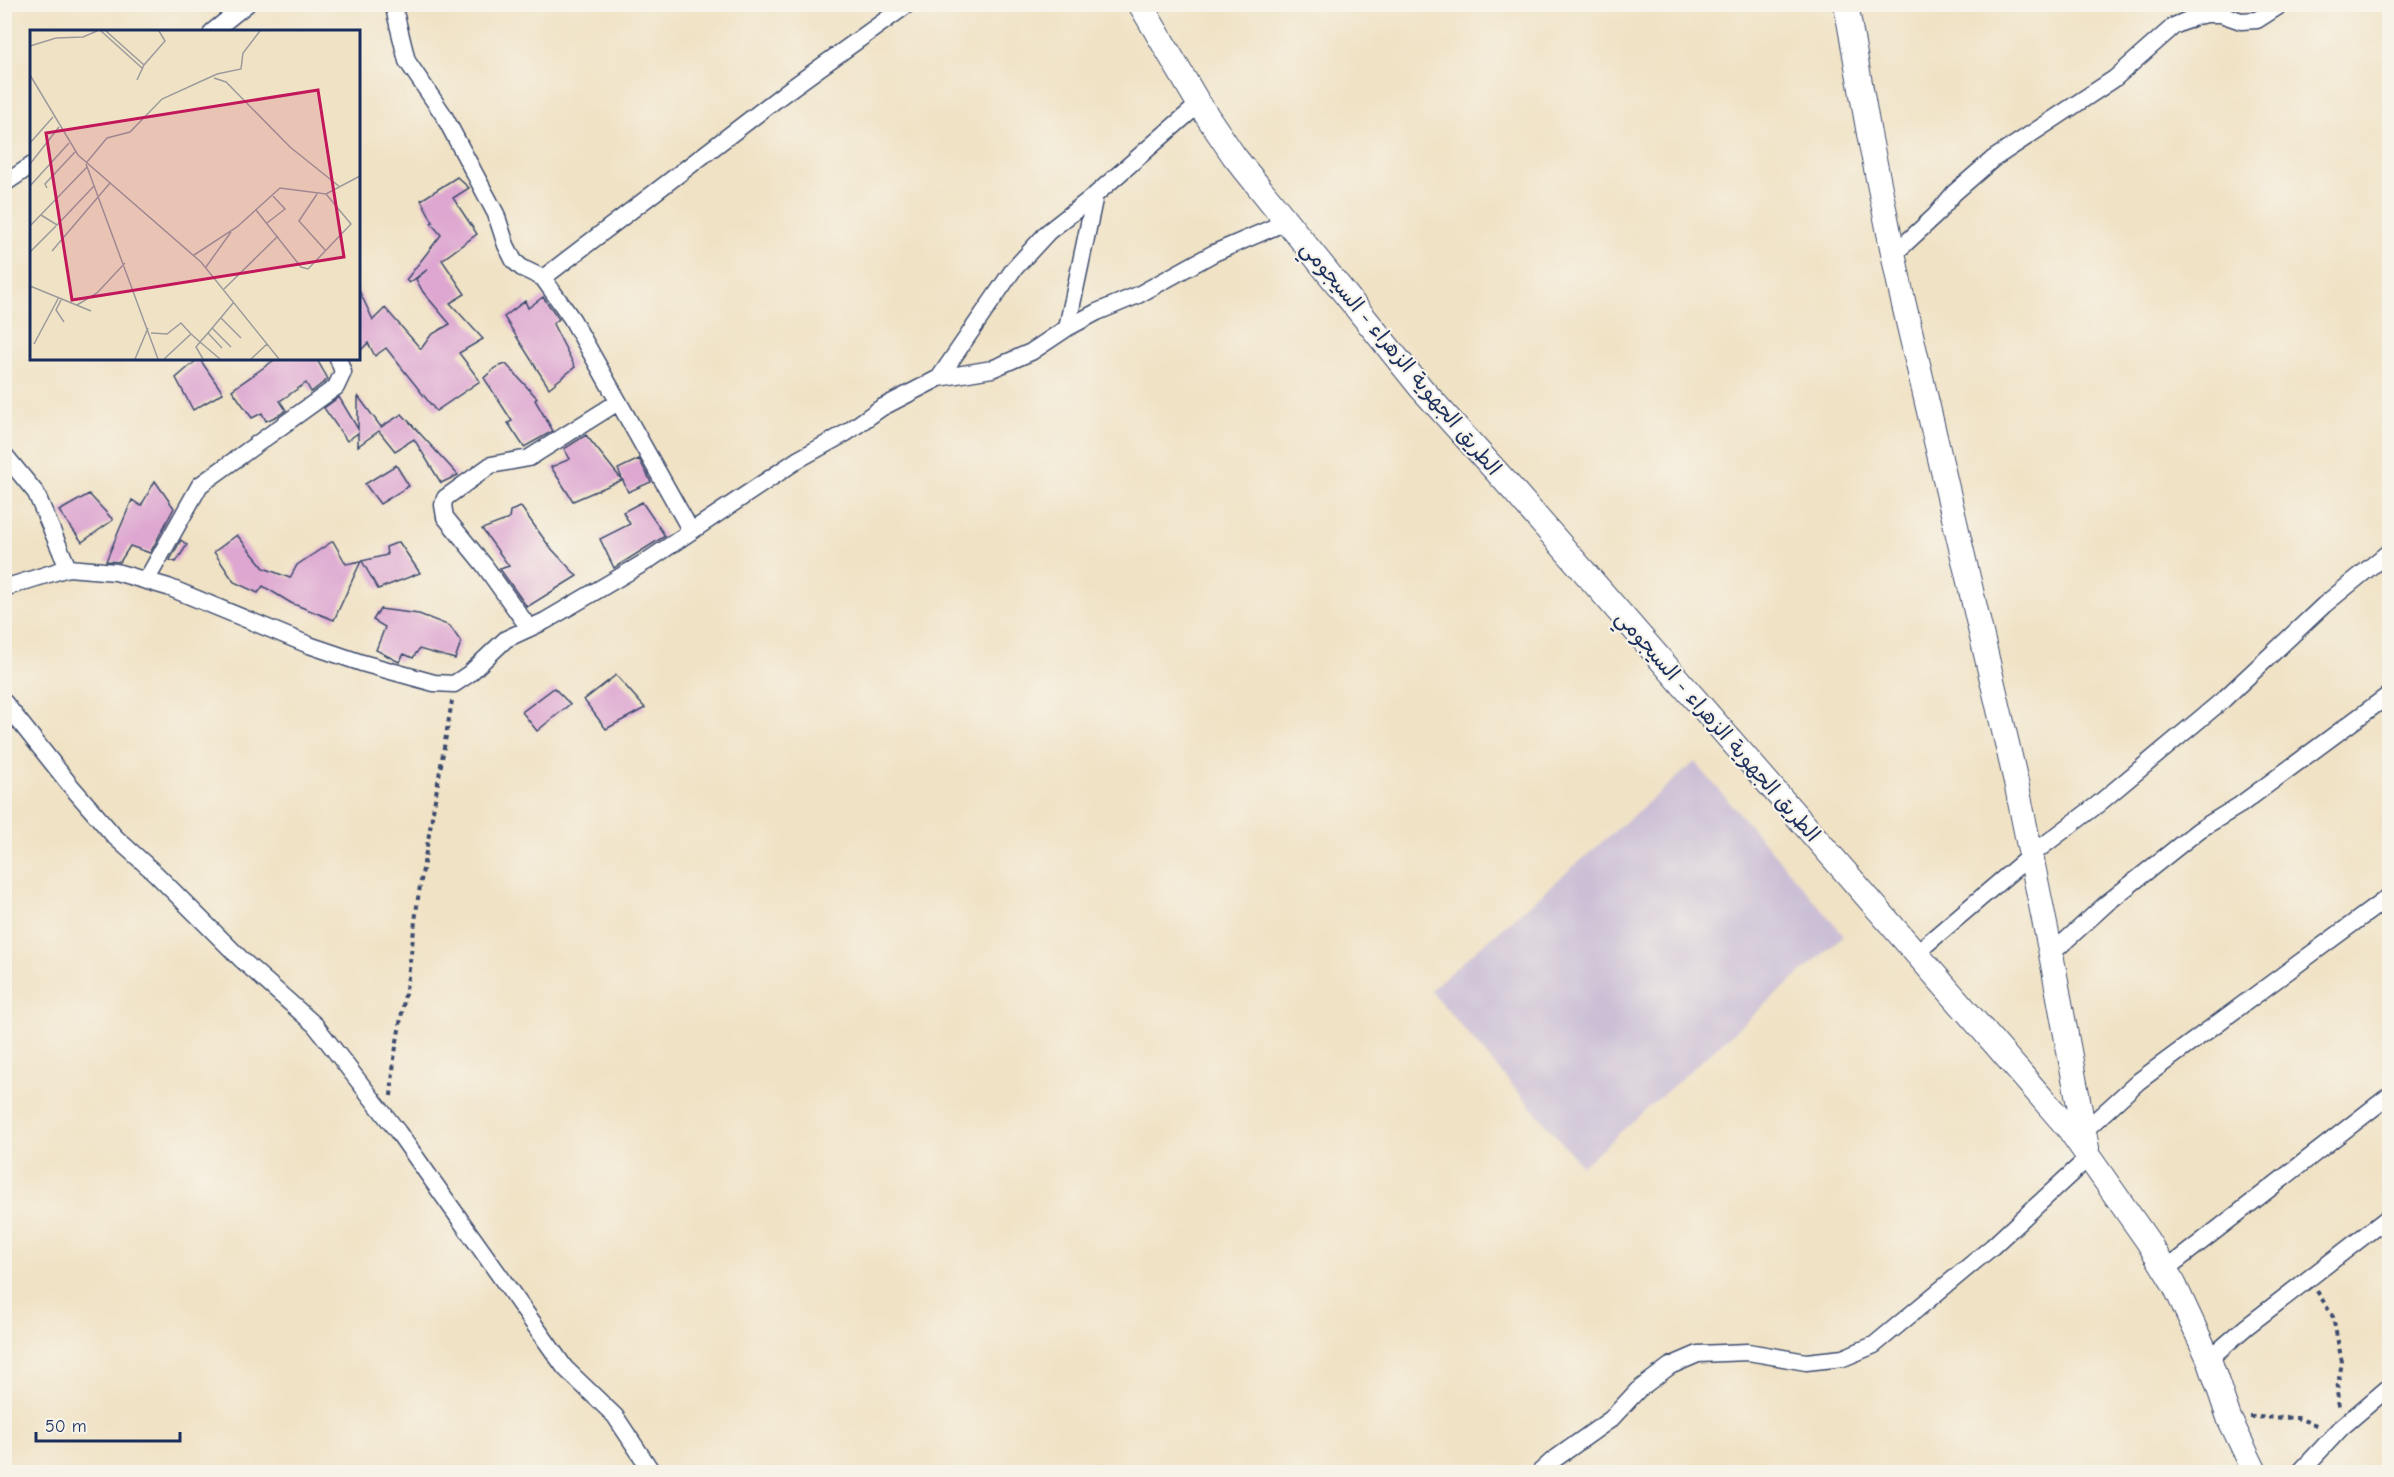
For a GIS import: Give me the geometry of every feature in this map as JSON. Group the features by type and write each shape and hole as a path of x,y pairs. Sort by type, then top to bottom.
{"main road":[{"name":"الطريق الجهوية الزهراء - السيجومي","path":"1140,4 1199,104 1234,156 1421,388 1514,491 1915,954 2087,1147 2165,1270 2209,1359 2229,1418 2256,1473"},
{"path":"1846,4 1869,134 1894,254 2031,855 2087,1147"}],"street":[{"path":"214,30 247,4"},
{"path":"393,4 407,61 443,114 496,214 514,261 522,268 543,278 572,319 691,531"},
{"path":"543,278 786,92 908,4"},
{"path":"1894,254 1935,216 1954,193 1993,159 2114,79 2175,26 2197,16 2208,14 2222,14 2241,21 2257,20 2282,4"},
{"path":"939,378 1013,270 1048,232 1095,195 1199,104"},
{"path":"4,184 30,166"},
{"path":"1067,328 1095,195"},
{"path":"4,588 68,568 116,572 168,587 290,638 362,663 434,683 454,684 469,674 506,639 647,561 730,508 799,459 846,433 882,408 939,378 992,369 1031,352 1067,328 1097,312 1138,295 1214,253 1287,222"},
{"path":"146,580 200,485 336,387 343,372 340,360"},
{"path":"529,628 446,517 443,505 446,498 491,465 529,458 618,402"},
{"path":"4,454 36,493 68,568"},
{"path":"1915,954 2031,855 2097,806 2224,699 2324,605 2390,551"},
{"path":"2051,954 2107,903 2199,830 2240,805 2390,694"},
{"path":"4,702 115,837 156,874 242,960 315,1025 389,1121 565,1368 615,1416 652,1473"},
{"path":"1540,1473 1552,1461 1611,1419 1638,1390 1670,1366 1698,1354 1748,1352 1806,1362 1843,1358 1874,1346 1992,1247 2087,1147 2139,1081 2390,896"},
{"path":"2165,1270 2390,1095"},
{"path":"2209,1359 2246,1327 2310,1280 2390,1216"},
{"path":"2300,1473 2339,1430 2390,1386"}],"path":[{"path":"389,1121 394,1059 454,684"},
{"path":"2229,1418 2297,1418 2339,1430 2337,1390 2342,1362 2333,1317 2310,1280"}],"shaded area":[{"path":"1695,762 1844,935 1582,1166 1430,990"}],"building":[{"path":"457,177 469,188 453,198 477,234 442,260 465,294 450,303 483,339 459,353 480,381 436,411 386,348 375,356 368,343 360,351 360,292 373,320 385,308 421,349 431,335 450,324 423,292 416,279 428,269 409,283 406,280 441,235 431,223 433,222 421,200"},
{"path":"543,297 559,319 553,324 575,367 549,388 504,317 525,301 528,308"},
{"path":"197,360 200,360 223,393 193,410 176,378"},
{"path":"274,360 317,360 328,379 311,392 306,383 280,401 286,410 266,421 262,413 252,418 232,390"},
{"path":"506,364 537,398 535,400 553,431 524,447 508,423 512,421 484,378 495,368"},
{"path":"358,396 381,427 402,414 458,475 441,483 414,439 395,451 379,431 358,446 358,433 347,441 324,408 339,397 358,429"},
{"path":"586,435 622,480 573,501 551,467 570,459 564,449"},
{"path":"639,459 651,482 628,492 618,469"},
{"path":"396,465 409,486 380,504 365,484"},
{"path":"155,481 174,508 150,553 130,546 120,562 106,561 132,500 141,506"},
{"path":"89,494 113,520 82,542 59,511"},
{"path":"642,502 665,536 614,568 600,539 630,524 623,512"},
{"path":"521,507 549,546 577,576 527,607 500,569 509,566 482,529 509,519 510,511"},
{"path":"237,535 264,568 290,578 297,565 333,541 346,564 361,561 334,620 291,603 263,586 258,593 234,582 214,552"},
{"path":"181,540 187,545 176,562 170,560"},
{"path":"399,542 420,573 378,589 362,561 387,555 386,547"},
{"path":"380,609 419,614 450,626 461,642 455,659 419,649 413,658 404,654 399,662 376,650 385,627 373,620"},
{"path":"616,675 645,708 606,729 584,700"},
{"path":"554,688 570,704 537,731 522,712"}]}
